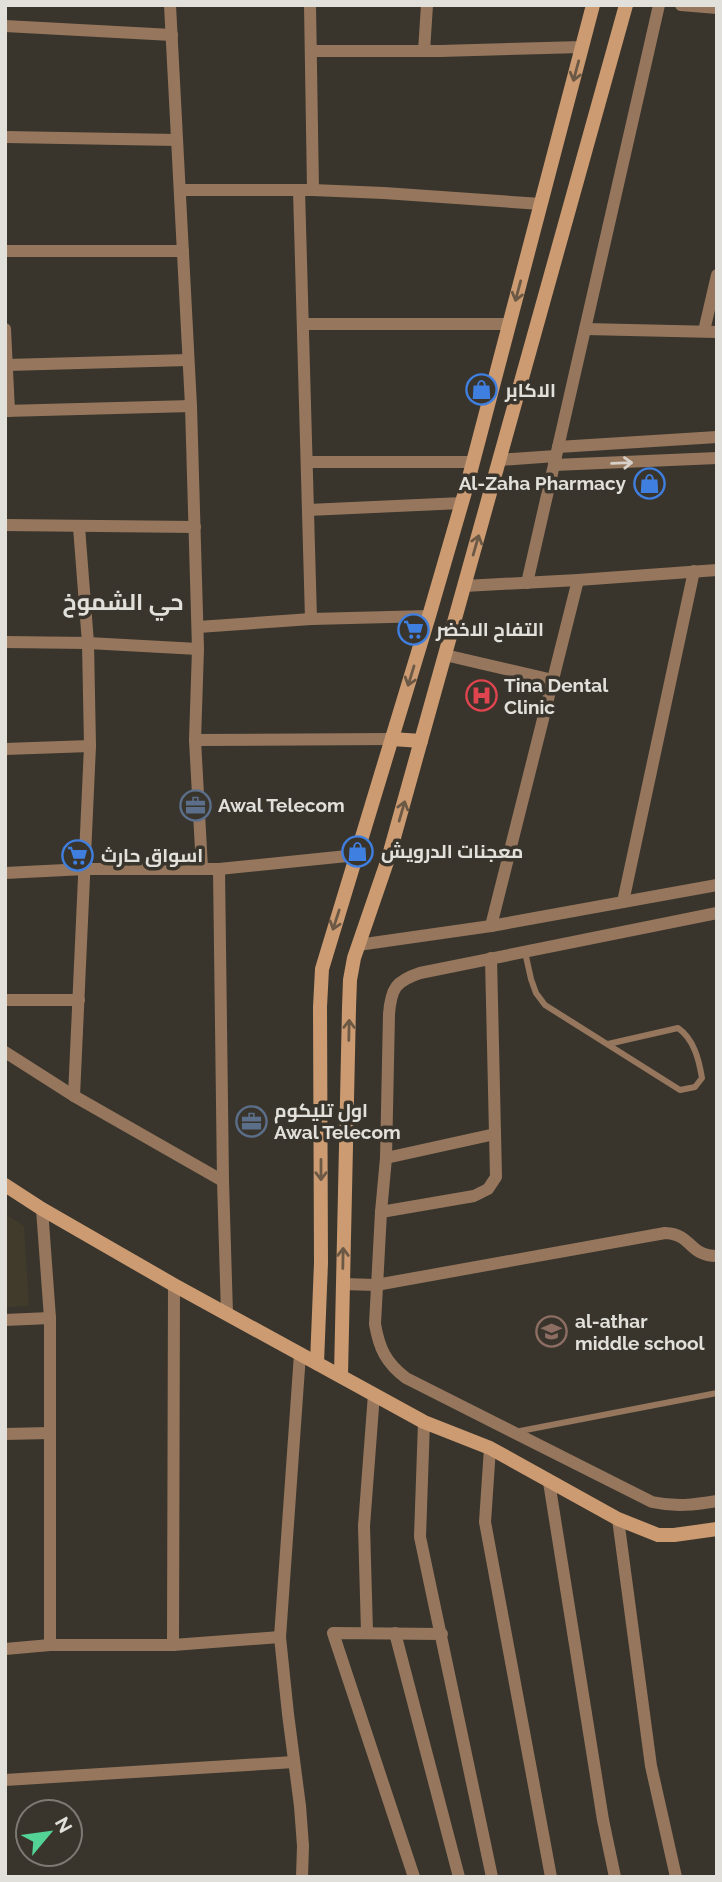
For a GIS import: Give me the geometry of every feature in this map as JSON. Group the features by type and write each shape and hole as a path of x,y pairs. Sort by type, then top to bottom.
{"street":[{"path":"170,5 191,406 198,627 195,740 202,868"},
{"path":"310,5 313,190"},
{"path":"424,51 427,5"},
{"path":"317,1363 321,1263 322,969 473,462 593,5"},
{"path":"341,1375 350,979 358,944 388,859 626,5"},
{"path":"527,583 659,5"},
{"path":"681,5 717,8"},
{"path":"5,26 172,35"},
{"path":"311,51 582,47"},
{"path":"5,137 177,140"},
{"path":"180,190 313,190 541,204"},
{"path":"299,190 311,619"},
{"path":"5,251 183,251"},
{"path":"585,329 710,332 717,275"},
{"path":"303,324 509,324"},
{"path":"5,330 7,411 191,406"},
{"path":"7,365 188,360"},
{"path":"499,460 717,437"},
{"path":"556,456 717,458"},
{"path":"307,462 473,462"},
{"path":"308,510 461,503"},
{"path":"5,525 195,527"},
{"path":"74,1096 90,746 88,643 79,527"},
{"path":"623,902 694,570"},
{"path":"464,586 717,570"},
{"path":"491,926 578,580"},
{"path":"198,627 311,619 429,617"},
{"path":"5,642 198,649"},
{"path":"445,655 553,680"},
{"path":"195,740 421,741"},
{"path":"5,749 90,746"},
{"path":"5,873 85,869 219,869 357,855"},
{"path":"219,869 227,1314"},
{"path":"358,944 491,926 717,885"},
{"path":"717,914 420,973 403,978 396,986 389,1014 386,1158 375,1324 383,1355 394,1369 406,1378 652,1502 669,1506 690,1506 717,1501"},
{"path":"381,1212 474,1196 488,1189 496,1177 491,958"},
{"path":"5,1000 79,1000"},
{"path":"5,1052 74,1096 223,1181"},
{"path":"386,1158 495,1134"},
{"path":"5,1185 174,1285 424,1422 490,1448 618,1519 658,1535 717,1529"},
{"path":"42,1209 50,1318 50,1645"},
{"path":"343,1284 376,1285 665,1233 676,1233 684,1237 698,1252 717,1256"},
{"path":"173,1645 174,1285"},
{"path":"5,1320 50,1318"},
{"path":"300,1354 280,1637 302,1833 302,1877"},
{"path":"367,1632 364,1526 374,1394"},
{"path":"424,1422 420,1537 492,1877"},
{"path":"5,1434 50,1433"},
{"path":"490,1448 485,1522 551,1877"},
{"path":"549,1482 603,1820 615,1877"},
{"path":"618,1519 651,1766 676,1877"},
{"path":"414,1877 333,1633 442,1634"},
{"path":"395,1633 459,1877"},
{"path":"5,1650 50,1645 173,1645 280,1637"},
{"path":"5,1780 294,1762"}],"lane":[{"path":"525,952 536,993 545,1005 680,1090 695,1087 702,1078 699,1060 690,1040 678,1028 608,1044"},
{"path":"513,1432 717,1393"}],"shaded area":[{"path":"5,1214 24,1226 29,1306 5,1307"}],"place":[{"name":"الاكابر","path":"482,390"},
{"name":"Al-Zaha Pharmacy","path":"649,483"},
{"name":"التفاح الاخضر","path":"413,629"},
{"name":"Tina Dental Clinic","path":"481,696"},
{"name":"Awal Telecom","path":"195,805"},
{"name":"معجنات الدرويش","path":"358,851"},
{"name":"اسواق حارث","path":"78,855"},
{"name":"اول تليكوم Awal Telecom","path":"251,1121"},
{"name":"al-athar middle school","path":"552,1332"}],"district":[{"name":"حي الشموخ","path":"123,602"}]}
